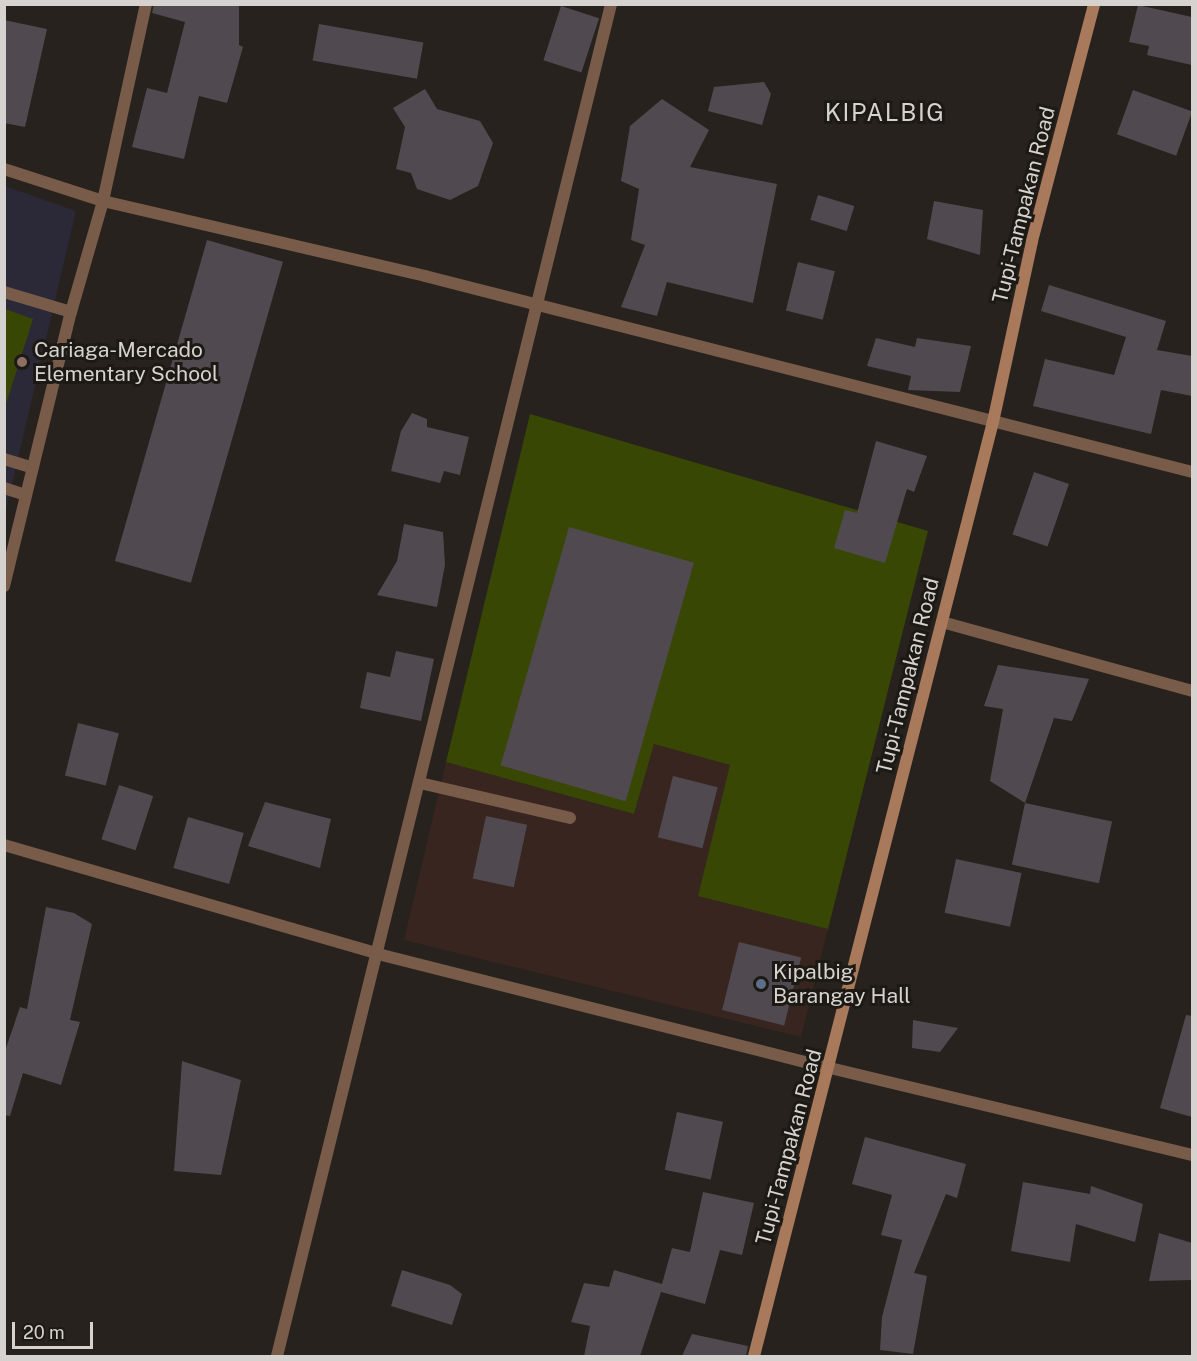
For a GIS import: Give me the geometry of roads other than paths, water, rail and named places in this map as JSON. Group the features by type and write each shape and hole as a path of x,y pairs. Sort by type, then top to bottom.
{"main road":[{"name":"Tupi-Tampakan Road","path":"754,1356 830,1068 993,422 1032,242 1094,4"}],"street":[{"path":"4,586 71,312 103,201 146,4"},
{"path":"277,1356 611,4"},
{"path":"4,169 103,201 536,304 1192,472"},
{"path":"4,292 71,312"},
{"path":"4,459 33,468"},
{"path":"4,488 26,495"},
{"path":"942,622 1192,691"},
{"path":"420,783 570,818"},
{"path":"4,845 378,954 830,1068 1192,1155"}],"place":[{"name":"Cariaga-Mercado Elementary School","path":"22,362"},
{"name":"Kipalbig Barangay Hall","path":"761,984"}],"district":[{"name":"KIPALBIG","path":"885,113"}]}
